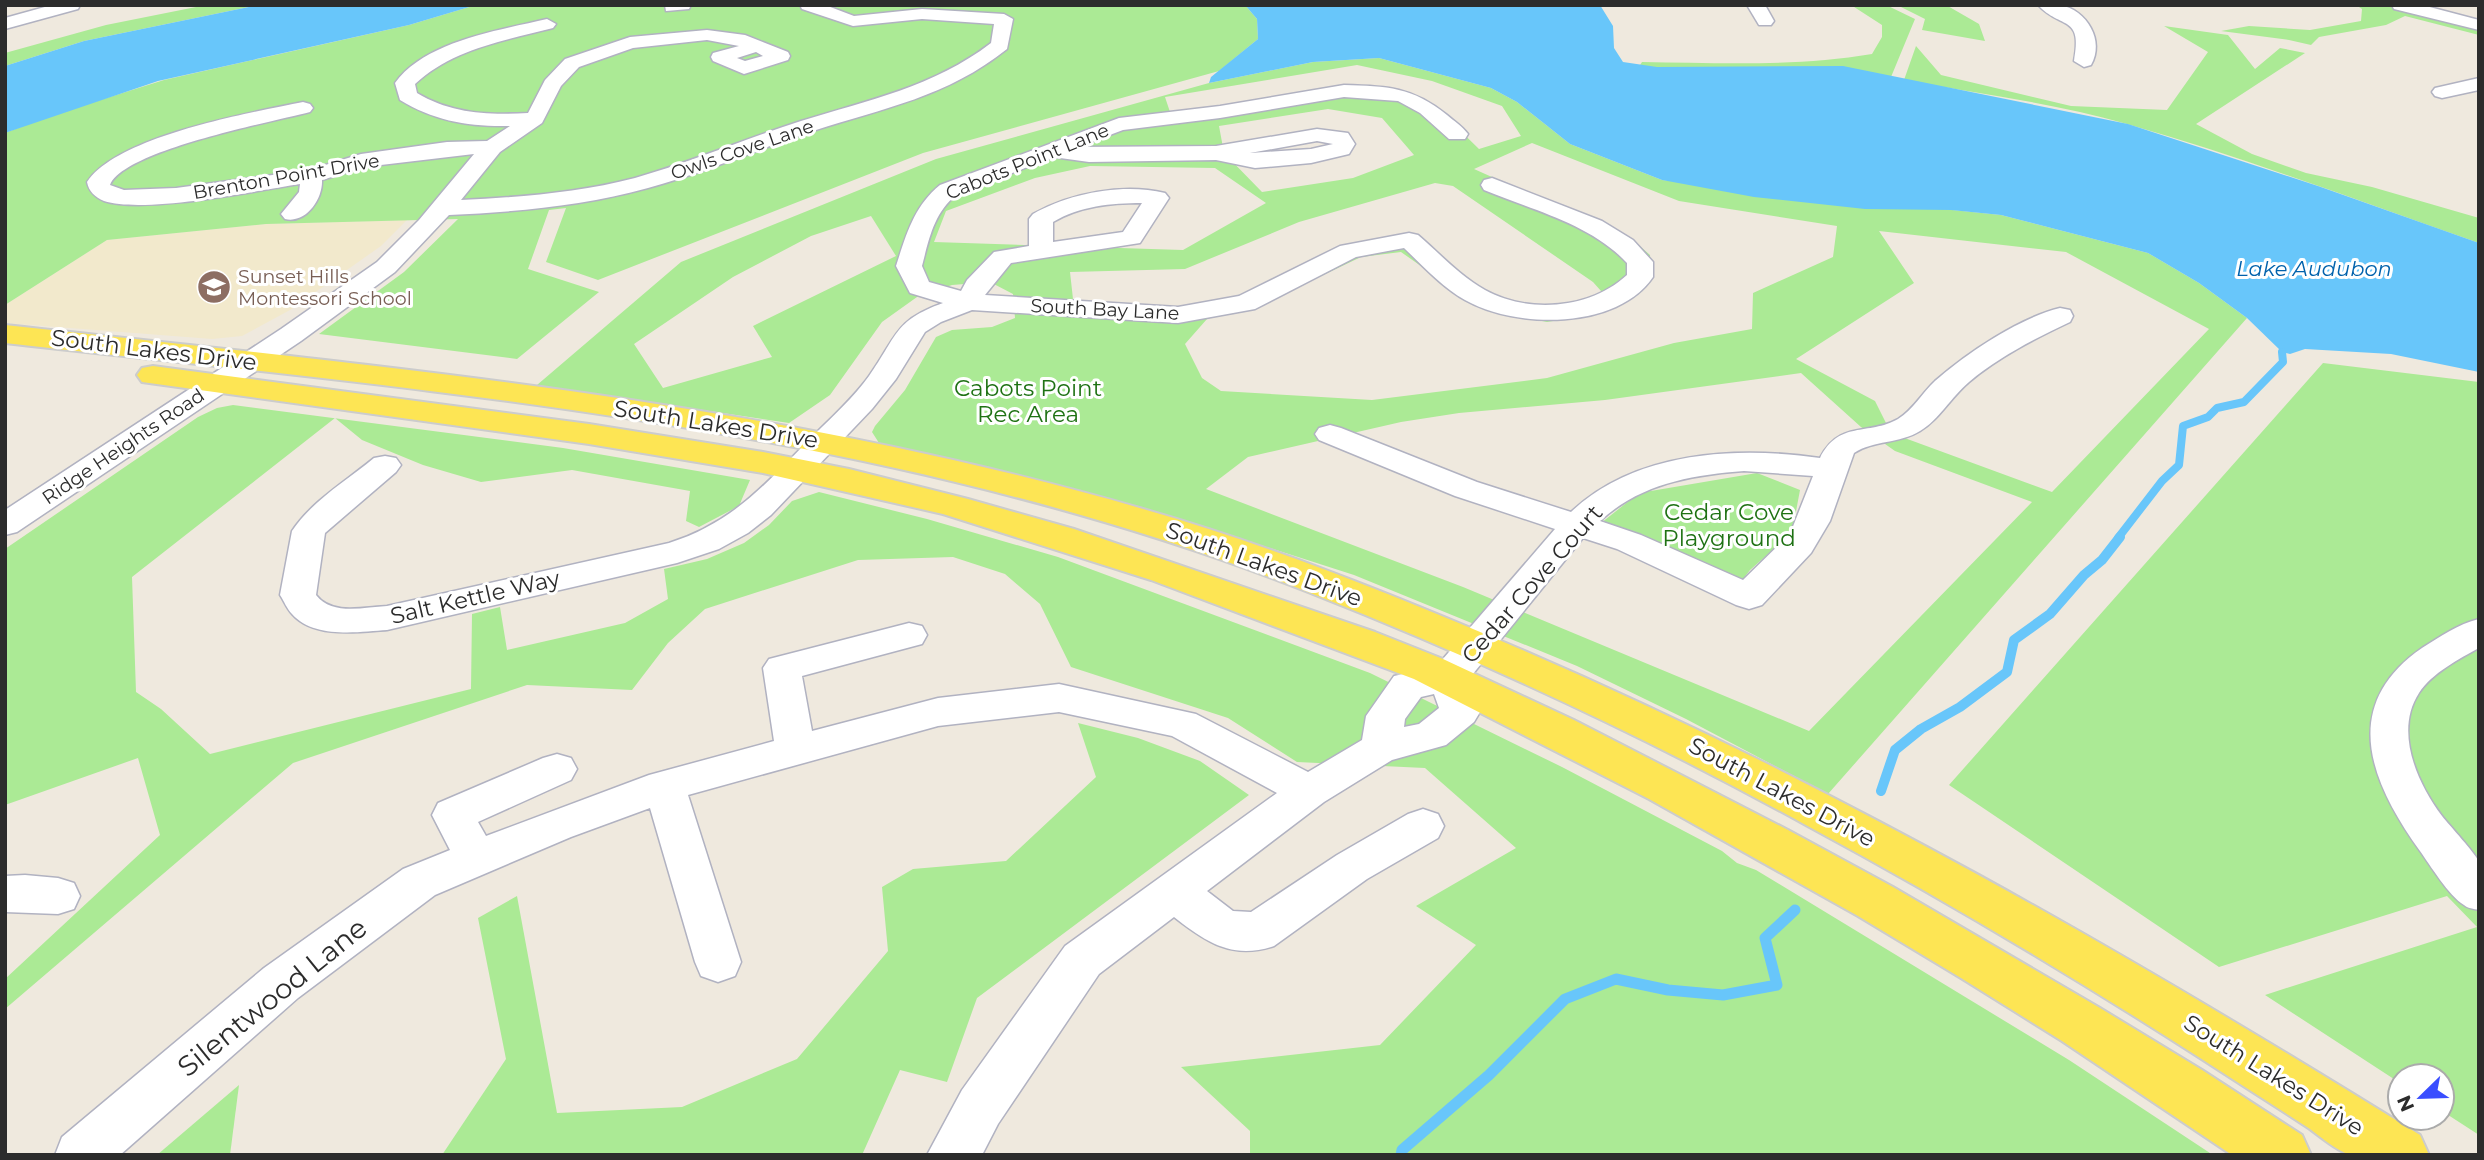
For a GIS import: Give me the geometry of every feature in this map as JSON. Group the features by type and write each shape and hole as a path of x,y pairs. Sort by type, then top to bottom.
{"main road":[{"name":"South Lakes Drive","path":"5,334 250,361 731,424 810,456 979,513 1136,560 1353,639 1448,678 1776,845 1915,923 2068,1017 2282,1155"},
{"name":"South Lakes Drive","path":"5,354 214,385 651,443 957,470 1144,522 1270,563 1478,646 1708,751 1950,881 2098,965 2400,1155"}],"street":[{"name":"Owls Cove Lane","path":"442,208 550,201 632,186 816,123 924,91 957,78 1000,46 1004,19 922,14 853,21 808,5"},
{"path":"2046,5 2069,17 2085,31 2088,38 2084,61"},
{"path":"2400,5 2479,25"},
{"path":"5,24 62,6"},
{"path":"536,119 480,121 449,116 423,107 407,96 405,83 416,69 448,54 547,24"},
{"path":"492,147 536,119 552,83 572,63 630,43 707,35 739,39 758,46"},
{"path":"2442,92 2479,84"},
{"name":"Cabots Point Lane","path":"969,302 919,287 909,266 928,208 935,199 948,190 1119,124 1220,113 1362,90 1404,96 1427,109 1457,134"},
{"name":"Brenton Point Drive","path":"303,108 214,128 124,162 104,173 98,182 100,189 110,195 124,197 165,196 230,187 308,165 447,149 492,147"},
{"name":"Ridge Heights Road","path":"5,525 386,267 408,247 492,147"},
{"path":"1050,150 1089,155 1216,153"},
{"path":"230,187 234,178 266,162"},
{"path":"293,214 312,193 308,165"},
{"name":"South Bay Lane","path":"969,302 1178,315 1246,303 1349,251 1409,240 1476,295 1506,307 1541,313 1609,301 1630,290 1640,277 1640,262 1624,245 1593,226 1492,185"},
{"path":"810,456 882,379 915,326 931,316 969,302 976,286 1003,257 1041,250"},
{"path":"1330,434 1466,489 1629,542 1748,597 1760,580 1792,553 1806,535 1841,447 1853,440 1897,431 1911,425 1945,387 1977,362 2011,340 2060,316"},
{"name":"Salt Kettle Way","path":"385,465 319,519 309,531 298,595 305,607 319,617 340,621 387,618 677,552 736,526 759,508 810,456"},
{"name":"Cedar Cove Court","path":"1448,678 1478,646 1578,525 1602,503 1623,490 1669,473 1733,461 1800,463 1831,469"},
{"path":"2479,631 2443,652 2405,684 2392,709 2389,739 2397,775 2413,809 2444,852 2479,892"},
{"path":"795,750 782,668 908,635"},
{"path":"955,1154 980,1107 1082,960 1176,893 1310,791 1380,748 1432,735 1460,712 1448,678"},
{"name":"Silentwood Lane","path":"81,1155 281,983 419,882 556,825 664,786 938,712 1059,698 1182,724 1310,791"},
{"path":"476,858 453,815 557,769"},
{"path":"664,786 718,962"},
{"path":"1176,893 1223,929 1258,932 1352,867 1423,826"},
{"path":"5,894 25,892 58,896"}],"shaded area":[{"path":"407,220 381,246 290,310 242,336 212,339 5,323 5,305 107,240 266,224"}],"green space":[{"path":"206,5 258,5 84,41 5,66 5,53 106,25"},
{"path":"476,5 1245,5 1257,19 1258,39 1219,71 923,153 598,280 546,262 566,208 549,210 528,269 599,292 517,359 319,334 404,272 458,219 266,224 107,240 5,305 5,133 49,116 164,80 409,25"},
{"path":"1851,5 1886,5 1915,19 1891,77 1637,70 1642,62 1786,63 1872,54 1882,37 1882,25"},
{"path":"1897,5 1946,5 1979,24 1985,41 1922,30 1925,19"},
{"path":"2356,5 2385,5 2479,30 2479,35 2405,16 2386,25 2319,37 2311,45 2221,31 2249,26 2310,30 2361,21 2362,9"},
{"path":"2164,26 2228,35 2255,69 2280,48 2305,53 2196,124 2252,154 2306,173 2372,187 2479,218 2479,243 2260,166 2127,124 2044,105 1904,80 1916,46 1941,75 2071,106 2167,110 2208,52"},
{"name":"Cabots Point Rec Area","path":"1379,58 1491,88 1517,102 1570,144 1662,180 2001,215 2148,253 2199,283 2247,318 1828,794 1686,719 1577,666 1354,575 1151,510 879,443 872,432 875,426 905,390 936,337 952,330 992,327 1015,318 1013,294 990,282 952,285 917,297 882,322 830,395 789,423 537,385 681,262 936,159 1209,83 1313,62","holes":["1357,65 1432,81 1502,106 1521,136 1479,149 1435,106 1334,88 1218,109 1170,112 1165,97","1328,109 1382,118 1414,155 1353,178 1262,192 1224,153 1219,126","1532,143 1679,201 1837,226 1833,257 1753,293 1752,329 1674,343 1547,378 1372,400 1221,391 1202,378 1185,344 1207,319 1279,296 1361,257 1401,252 1482,309 1547,322 1584,316 1616,306 1641,292 1651,276 1650,255 1633,240 1474,169","1090,166 1215,168 1266,203 1183,250 934,242 946,211 1035,178","1435,183 1453,186 1593,282 1609,300 1541,313 1476,295 1409,240 1349,251 1246,303 1178,315 1074,308 1070,272 1185,269 1299,222","871,216 896,256 753,326 772,357 663,388 634,344 733,277 811,236","1879,231 2066,252 2209,329 2052,492 1891,433 1875,401 1796,359 1914,283","1801,373 1861,427 1895,451 2032,502 1809,731 1463,587 1206,489 1248,457 1401,422 1459,413 1605,400"]},
{"path":"2323,363 2479,382 2479,1135 2456,1120 2456,1062 2386,1062 2386,1074 2265,995 2477,927 2447,896 2219,967 1949,785"},
{"path":"233,405 335,418 132,577 136,692 161,709 210,754 471,689 472,614 500,607 507,650 625,623 668,599 664,569 707,559 744,543 769,525 792,501 819,492 927,519 1058,557 1370,673 1562,767 1722,851 1737,863 1756,870 2069,1060 2213,1155 1250,1155 1250,1131 1181,1067 1380,1045 1476,945 1416,906 1516,848 1425,768 1297,762 1228,718 1071,667 1040,604 1005,574 953,557 858,560 705,609 668,643 632,690 527,685 293,763 5,1009 5,979 160,835 138,758 5,805 5,549 198,417 217,408"},
{"path":"335,418 563,448 750,480 739,506 699,527 686,521 690,491 572,470 481,482 423,465 362,440"},
{"name":"Cedar Cove Playground","path":"1757,473 1800,490 1792,533 1750,570 1740,583 1601,523 1639,493"},
{"path":"1078,723 1138,738 1200,761 1249,795 977,998 947,1082 900,1070 862,1155 442,1155 506,1059 478,918 517,896 557,1113 682,1107 797,1059 888,951 882,887 913,869 1006,861 1096,777"},
{"path":"239,1085 230,1155 157,1155"}],"water":[{"path":"259,5 476,5 409,25 158,81 5,133 5,66 84,41"},
{"name":"Lake Audubon","path":"1245,5 1600,5 1613,26 1614,48 1623,62 1657,67 1843,66 2128,124 2318,186 2479,243 2479,372 2391,354 2305,349 2290,354 2282,352 2247,318 2199,283 2148,253 2001,215 1951,210 1865,209 1754,197 1662,180 1570,144 1517,102 1491,88 1379,58 1313,62 1209,83 1211,77 1258,39 1257,19"}],"waterway":[{"path":"2118,538 2162,481 2179,465 2183,426 2208,417 2217,408 2244,402 2283,362 2282,352"},
{"path":"1881,791 1895,750 1921,729 1960,707 2007,672 2014,640 2050,614 2084,575 2102,560 2120,537"},
{"path":"1401,1155 1402,1150 1489,1075 1565,999 1616,979 1668,990 1723,995 1777,985 1765,938 1795,910"}],"place":[{"name":"Sunset Hills Montessori School","path":"214,287"}]}
